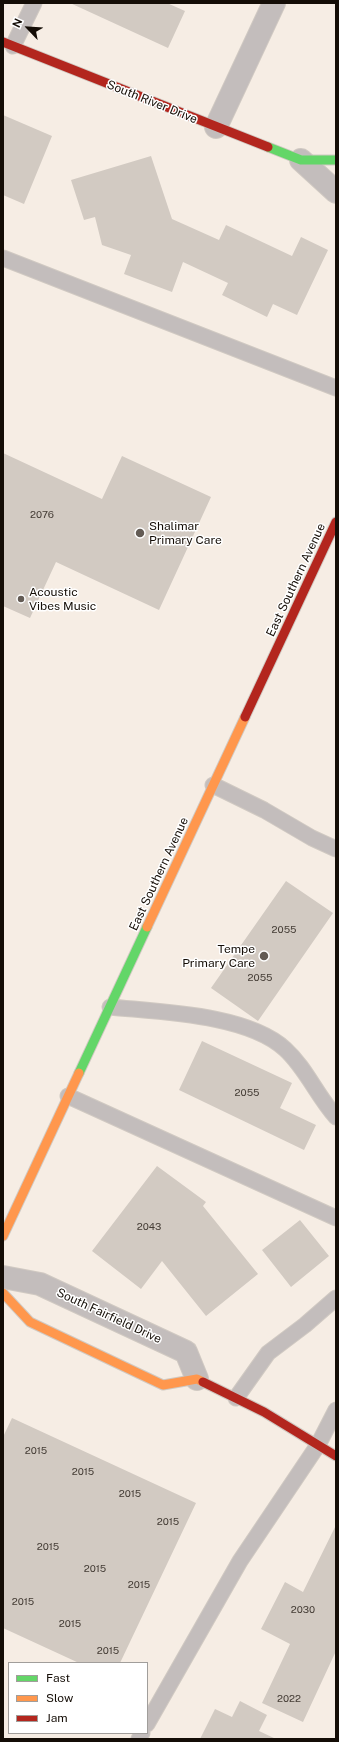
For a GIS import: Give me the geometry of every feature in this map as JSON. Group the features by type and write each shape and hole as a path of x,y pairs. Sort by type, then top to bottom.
{"main road":[{"name":"South River Drive","path":"8,44 301,160 336,160"},
{"name":"East Southern Avenue","path":"3,1236 336,522"},
{"path":"3,1293 30,1322 163,1385 197,1379 264,1412 336,1456"}],"street":[{"path":"216,127 274,3"},
{"name":"South River Drive","path":"301,160 336,192"},
{"name":"South Fairfield Drive","path":"3,1277 40,1284 186,1352 197,1379"}],"lane":[{"path":"8,44 34,3"},
{"path":"3,258 336,388"},
{"path":"213,785 264,810 312,838 336,849"},
{"path":"110,1007 204,1017 235,1024 266,1037 284,1048 299,1064 325,1104 336,1117"},
{"path":"68,1096 336,1218"},
{"path":"236,1398 268,1353 305,1325 336,1298"},
{"path":"148,1722 240,1561 318,1445 336,1410"}],"building":[{"path":"70,3 167,3 185,11 168,48"},
{"path":"3,115 52,136 24,204 3,195"},
{"path":"151,156 172,219 219,240 226,225 292,256 301,237 328,250 297,315 273,304 267,317 222,295 228,283 183,262 172,292 124,274 131,255 102,245 95,217 84,220 71,180"},
{"path":"3,453 102,499 122,456 211,497 159,610 56,562 30,618 3,606"},
{"path":"286,881 333,913 258,1021 211,988"},
{"path":"202,1041 292,1083 280,1108 316,1125 304,1150 179,1090"},
{"path":"157,1166 206,1202 203,1206 258,1274 206,1316 162,1261 141,1289 92,1251"},
{"path":"300,1220 329,1256 291,1287 262,1250"},
{"path":"12,1418 196,1503 120,1662 77,1662 3,1628 3,1437"},
{"path":"336,1525 336,1651 303,1722 262,1703 290,1644 261,1629 285,1582 303,1592"},
{"path":"240,1701 267,1715 259,1731 276,1739 200,1739 215,1709 232,1717"}],"traffic: fast":[{"path":"268,147 301,160 336,160"},
{"path":"79,1073 147,927"}],"traffic: slow":[{"path":"147,927 245,717"},
{"path":"3,1236 79,1073"},
{"path":"3,1293 30,1322 163,1385 197,1379 203,1382"}],"traffic: jam":[{"path":"3,42 268,147"},
{"path":"245,717 336,522"},
{"path":"203,1382 264,1412 336,1456"}],"place":[{"name":"Shalimar Primary Care","path":"140,533"},
{"name":"Acoustic Vibes Music","path":"21,599"},
{"name":"Tempe Primary Care","path":"264,956"}]}
